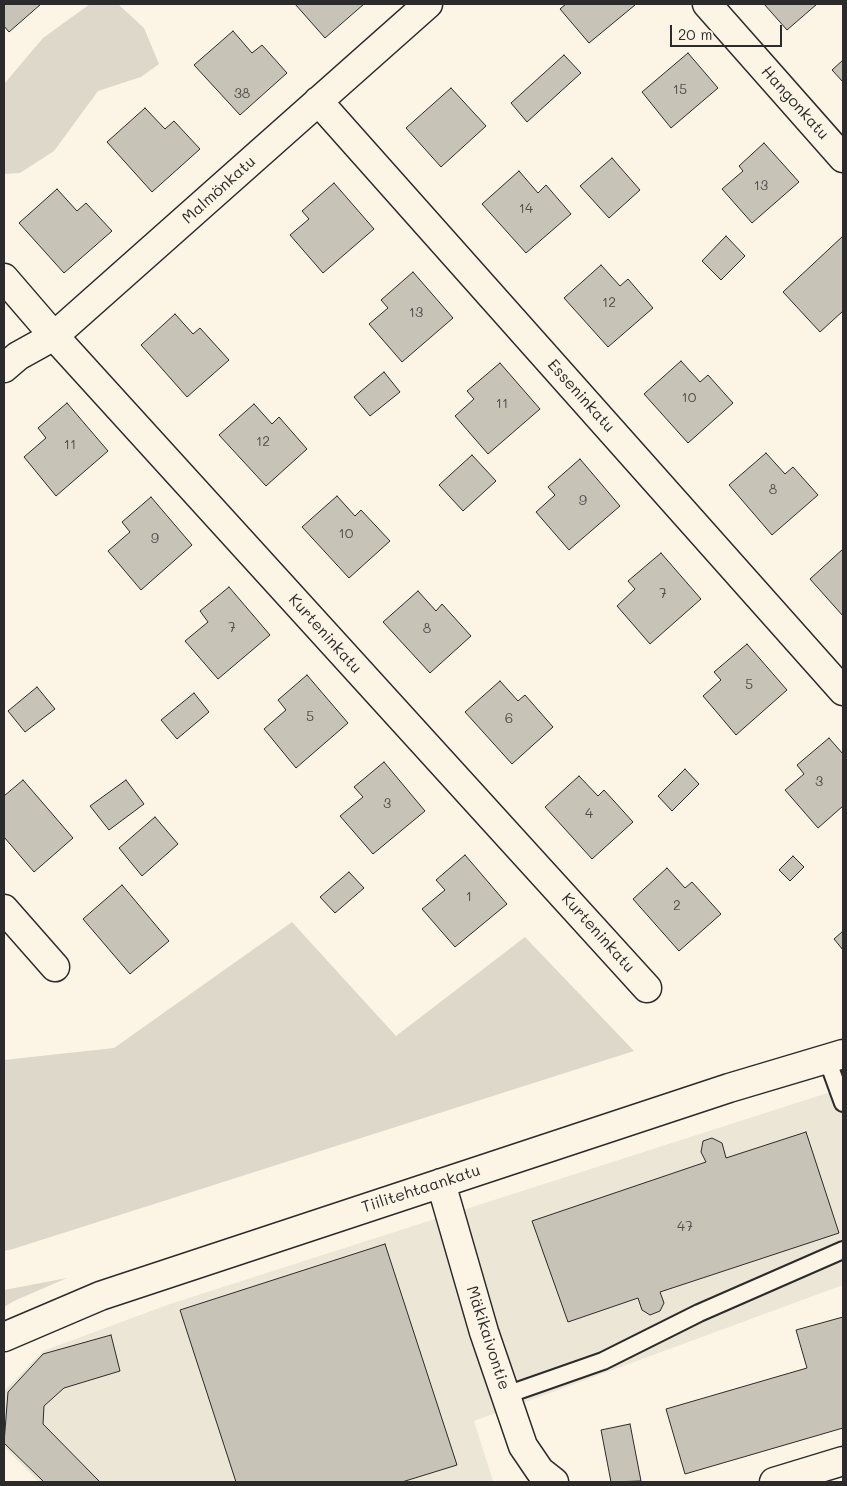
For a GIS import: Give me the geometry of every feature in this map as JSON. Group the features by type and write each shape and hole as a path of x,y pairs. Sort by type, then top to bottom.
{"street":[{"name":"Malmönkatu","path":"4,368 18,356 54,336 428,4"},
{"name":"Hangonkatu","path":"707,4 843,158"},
{"name":"Esseninkatu","path":"318,101 843,691"},
{"name":"Kurteninkatu","path":"4,278 54,336 648,988"},
{"path":"4,909 55,967"},
{"name":"Tiilitehtaankatu","path":"4,1337 100,1296 729,1088 835,1057"},
{"name":"Mäkikaivontie","path":"441,1183 484,1332 523,1446 540,1471 554,1482"},
{"path":"774,1482 843,1461"}],"lane":[{"path":"835,1057 843,1103"},
{"path":"506,1395 603,1361 699,1313 843,1250"}],"shaded area":[{"path":"90,4 118,4 144,28 159,64 141,77 98,91 54,151 20,173 4,174 4,84 43,38"},
{"path":"292,922 396,1036 525,937 634,1051 4,1251 4,1060 114,1048"},
{"path":"843,1088 843,1285 474,1421 493,1481 491,1482 39,1482 4,1447 4,1391 43,1351 170,1304"},
{"path":"67,1278 14,1301 4,1307 4,1290"}],"building":[{"path":"4,4 41,4 9,32 4,26"},
{"path":"295,4 364,4 325,38"},
{"path":"566,4 635,5 589,43 560,9"},
{"path":"764,4 817,4 787,30"},
{"path":"233,31 252,53 262,45 287,73 240,115 194,65"},
{"path":"688,53 718,88 671,128 642,92"},
{"path":"564,55 581,73 527,122 511,103"},
{"path":"843,60 843,82 832,70"},
{"path":"451,88 486,126 441,167 406,128"},
{"path":"145,108 165,129 174,121 200,149 152,192 107,142"},
{"path":"764,143 799,182 752,223 722,189 743,171 739,166"},
{"path":"612,158 640,190 609,218 580,186"},
{"path":"519,171 538,193 546,185 571,214 526,253 482,204"},
{"path":"334,183 374,229 323,273 290,235 309,219 302,211"},
{"path":"57,189 77,211 86,203 112,231 64,273 19,223"},
{"path":"726,236 745,256 721,280 702,261"},
{"path":"843,236 843,311 820,332 783,292"},
{"path":"601,265 620,286 628,279 653,308 608,347 564,298"},
{"path":"413,272 453,318 402,362 369,324 388,308 381,300"},
{"path":"175,314 193,334 200,328 229,360 187,397 141,345"},
{"path":"681,361 700,382 708,375 733,403 688,443 644,394"},
{"path":"500,363 540,409 488,454 455,416 474,399 467,391"},
{"path":"384,372 400,392 370,416 354,397"},
{"path":"67,403 108,451 56,496 24,457 46,438 38,428"},
{"path":"254,404 272,424 279,417 307,449 266,486 219,435"},
{"path":"766,453 785,474 793,467 818,495 772,535 729,485"},
{"path":"472,455 496,481 463,511 439,485"},
{"path":"580,459 620,506 569,550 536,512 555,495 548,487"},
{"path":"337,496 355,516 361,510 390,541 349,578 302,527"},
{"path":"151,497 192,545 141,590 108,551 130,532 122,522"},
{"path":"843,549 843,616 810,579"},
{"path":"661,553 701,599 650,644 617,606 635,589 628,581"},
{"path":"229,587 270,635 218,679 185,641 208,622 200,611"},
{"path":"418,591 436,611 442,604 471,636 430,673 383,622"},
{"path":"747,644 787,690 736,735 703,696 721,680 714,672"},
{"path":"307,675 348,723 296,768 264,729 286,710 278,700"},
{"path":"500,681 518,701 525,695 553,727 512,764 465,712"},
{"path":"37,687 55,709 25,732 8,711"},
{"path":"194,693 209,712 177,739 161,720"},
{"path":"829,738 843,754 843,806 818,828 785,790 804,774 797,765"},
{"path":"384,762 425,811 373,854 340,816 363,797 354,787"},
{"path":"685,769 699,784 672,811 658,796"},
{"path":"579,776 598,796 604,790 633,822 592,859 545,807"},
{"path":"23,780 73,838 34,872 4,837 4,796"},
{"path":"126,780 144,804 109,830 90,806"},
{"path":"155,817 178,844 142,876 119,848"},
{"path":"465,855 507,904 455,947 422,909 445,890 436,880"},
{"path":"793,856 804,867 790,881 779,870"},
{"path":"667,868 685,888 692,882 721,914 679,951 633,899"},
{"path":"349,872 364,888 335,913 320,897"},
{"path":"122,885 169,941 130,974 83,919"},
{"path":"843,931 843,950 834,939"},
{"path":"806,1132 839,1233 660,1292 664,1303 660,1311 650,1315 642,1310 638,1298 568,1322 532,1221 706,1162 701,1152 703,1141 712,1138 722,1143 726,1158"},
{"path":"385,1244 457,1465 402,1482 236,1482 180,1310"},
{"path":"843,1317 843,1428 685,1474 666,1409 807,1368 796,1330"},
{"path":"111,1335 120,1371 64,1388 44,1406 43,1424 100,1482 44,1482 4,1443 8,1392 43,1354"},
{"path":"630,1424 641,1481 611,1482 601,1430"}]}
